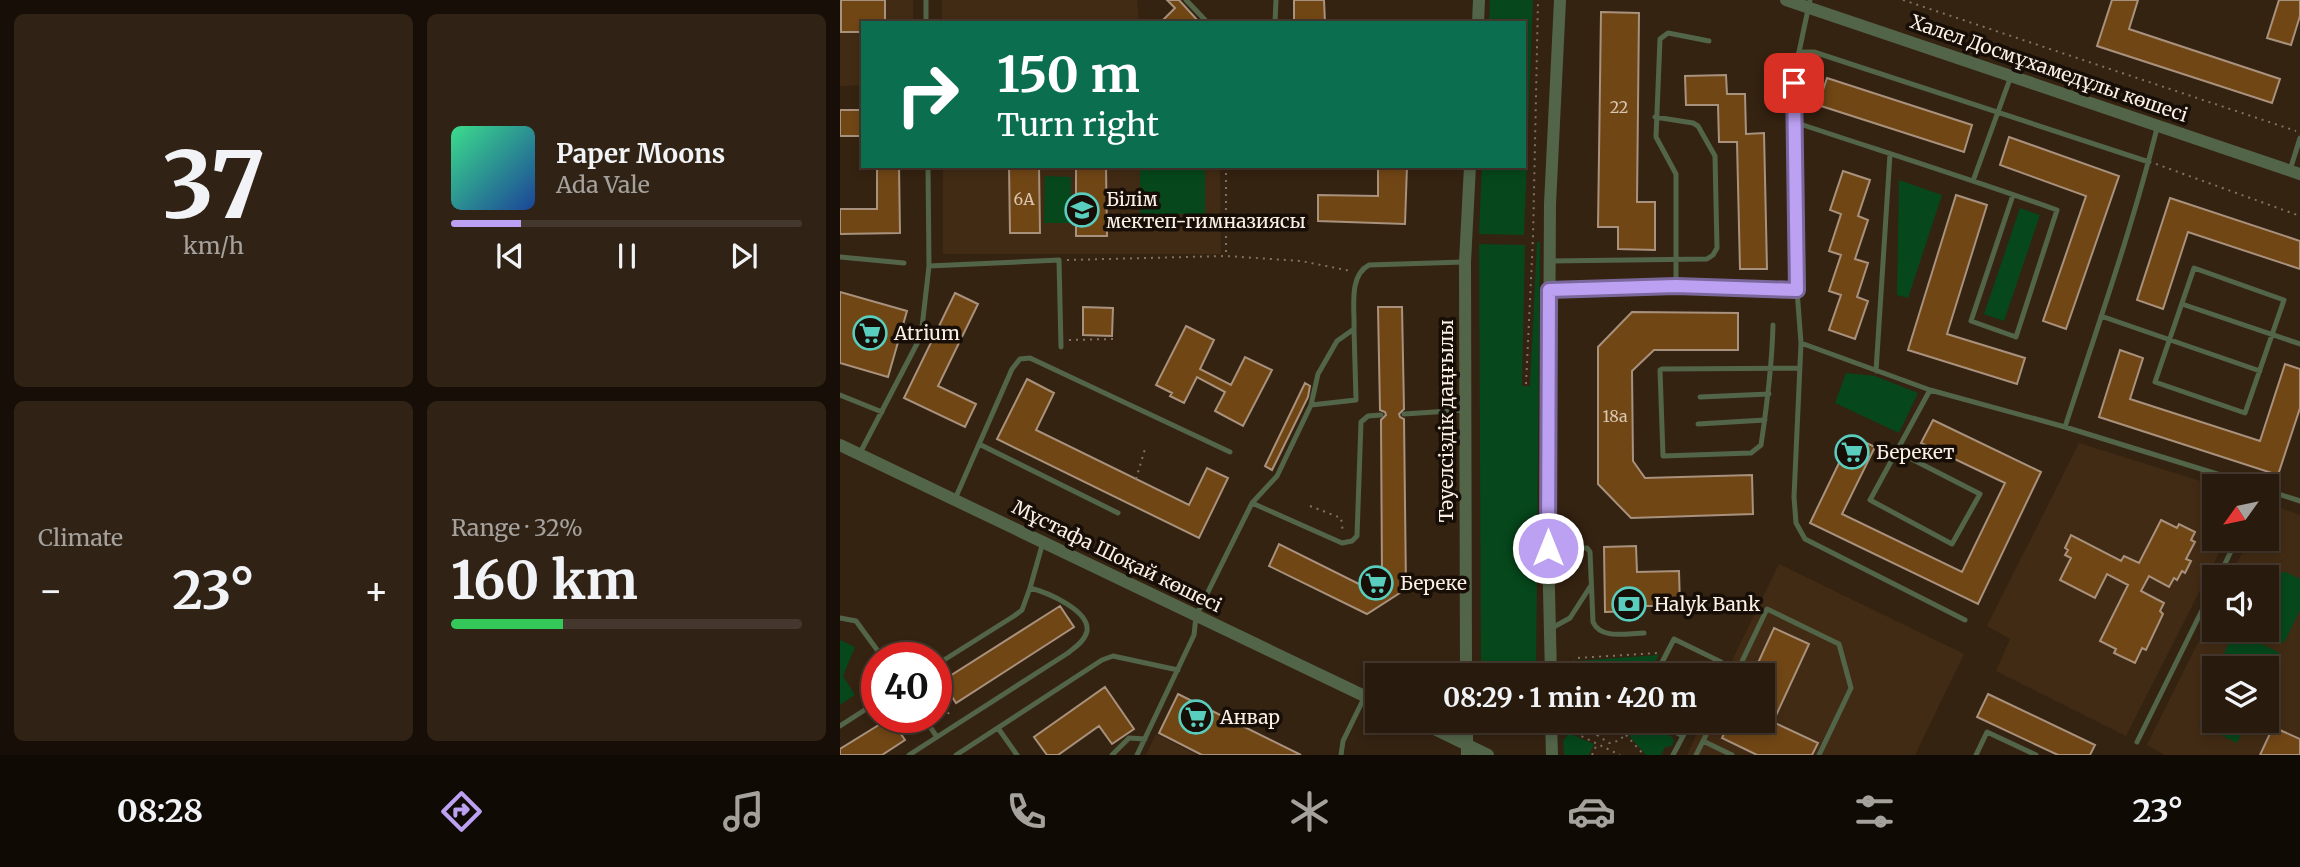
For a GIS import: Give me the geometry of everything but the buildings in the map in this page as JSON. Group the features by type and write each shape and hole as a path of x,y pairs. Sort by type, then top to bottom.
{"street":[{"path":"1478,21 1479,0"},
{"path":"1550,663 1550,204 1560,0"},
{"name":"Халел Досмұхамедұлы көшесі","path":"1786,0 1824,6 2011,75 2295,172"},
{"name":"Тәуелсіздік даңғылы","path":"1466,663 1465,262 1470,168"},
{"name":"Мұстафа Шоқай көшесі","path":"840,445 1365,696"},
{"path":"1438,733 1467,750 1488,755"},
{"path":"1551,733 1552,755"}],"lane":[{"path":"926,0 926,21"},
{"path":"1186,0 1206,21"},
{"path":"1275,21 1276,0"},
{"path":"1809,4 1799,52 1794,63 1797,290 1801,343 1794,497 1796,523 1805,539 1965,620"},
{"path":"1676,286 1676,174 1656,137 1660,38 1668,33 1709,41"},
{"path":"1799,52 1814,52 2149,162"},
{"path":"1973,181 2011,75"},
{"path":"1550,261 1707,259 1713,255 1717,248 1715,156 1698,126 1655,117"},
{"path":"1794,121 1973,181 2057,210 2016,337 1971,321 2013,195"},
{"path":"2065,427 2149,162 2158,125"},
{"path":"2295,172 2300,138"},
{"path":"1876,371 1890,154"},
{"path":"860,453 921,336 929,266 928,168"},
{"path":"840,257 904,263"},
{"path":"929,266 1059,260 1061,344"},
{"path":"1311,405 1356,400 1356,279 1362,269 1369,265 1465,262"},
{"path":"2194,268 2284,300 2272,335 2245,413 2155,382 2194,268"},
{"path":"1549,290 1676,286 1797,290"},
{"path":"2182,304 2300,344"},
{"path":"2101,316 2260,371"},
{"path":"1773,325 1772,368 1761,445 1751,453 1663,456 1659,372 1662,369 1772,368 1800,368"},
{"path":"1137,755 1194,635 1196,616 1252,503 1277,476 1311,405 1318,374 1337,341 1354,329"},
{"path":"1801,343 1930,390 2065,427 2217,474"},
{"path":"955,499 1012,369 1020,359 1030,358 1230,452"},
{"path":"1896,451 1979,494 1952,544 1871,500 1896,451 1930,390"},
{"path":"1700,397 1769,394"},
{"path":"840,395 882,412"},
{"path":"1404,414 1465,411"},
{"path":"1252,503 1342,543 1352,541 1357,536 1362,422 1368,415 1381,415"},
{"path":"1698,424 1765,420"},
{"path":"979,444 1118,513"},
{"path":"2279,494 2300,501"},
{"path":"952,655 1022,610 1043,542"},
{"path":"1548,548 1587,548 1590,552 1590,587 1596,630 1603,633 1644,633"},
{"path":"1550,629 1570,618 1590,587"},
{"path":"909,755 1068,653 1083,640 1087,632 1086,625 1067,604 1049,593 1030,589"},
{"path":"1741,663 1767,609 1839,644 1851,688 1819,755"},
{"path":"2137,741 2202,610"},
{"path":"840,618 856,621 871,642"},
{"path":"1662,663 1674,639 1720,663"},
{"path":"956,755 1102,660 1113,656 1178,670"},
{"path":"1340,755 1343,741 1365,708"},
{"path":"840,726 861,712"},
{"path":"998,728 1017,755"},
{"path":"1976,755 1987,732 2036,755"},
{"path":"934,733 937,737"},
{"path":"1677,733 1683,736"},
{"path":"1673,755 1685,733"},
{"path":"1696,755 1707,733"},
{"path":"1112,755 1129,738 1145,739"},
{"path":"1703,741 1732,755"}],"path":[{"path":"1526,384 1533,237 1538,0"},
{"path":"1903,0 2300,132"},
{"path":"2149,162 2300,216"},
{"path":"1226,168 1226,256"},
{"path":"1059,260 1226,256 1301,261 1360,273"},
{"path":"864,336 867,324"},
{"path":"1061,344 1112,339"},
{"path":"1136,479 1144,449"},
{"path":"1310,506 1341,519 1343,531"},
{"path":"1573,661 1577,658 1667,652"},
{"path":"952,719 956,725"},
{"path":"1575,733 1620,755"},
{"path":"1597,733 1609,743 1618,741 1625,735 1644,755"},
{"path":"1592,755 1597,744"}],"shaded area":[{"path":"840,0 913,0 913,21 861,21 861,85 840,86"},
{"path":"942,0 1137,0 1139,21 942,21"},
{"name":"Білім мектеп-гимназиясы","path":"943,168 1220,168 1221,254 943,254"},
{"path":"2079,443 2202,482 2202,551 2220,551 2213,565 2202,565 2202,586 2126,736 1996,671 2010,639 1987,626"},
{"path":"2279,507 2300,515 2300,755 2165,755 2147,745 2202,635 2202,642 2279,642 2279,565 2236,565 2243,551 2279,551"},
{"path":"1779,564 1964,654 1915,755 1687,755 1697,733 1775,733 1775,663 1731,663"},
{"path":"1156,734 1197,755 1146,755"}],"green space":[{"path":"1490,0 1533,0 1524,235 1479,234 1482,168 1526,168 1526,21 1489,21"},
{"path":"1140,168 1205,168 1205,214 1140,214"},
{"path":"1045,176 1071,177 1071,223 1044,223"},
{"path":"1899,180 1942,195 1908,298 1897,295"},
{"path":"2020,208 2040,215 2004,321 1984,314"},
{"path":"1537,242 1540,242 1536,663 1481,663 1479,244 1525,245 1522,386 1530,386"},
{"path":"1846,373 1875,376 1918,393 1899,433 1835,403"},
{"path":"2286,572 2300,579 2300,610 2285,641 2280,644 2276,642 2279,642 2279,574"},
{"path":"840,640 855,647 843,676 855,695 840,705"},
{"path":"2230,642 2258,642 2280,653 2278,656 2230,656 2224,653"},
{"path":"1659,655 1655,663 1576,661"},
{"path":"1572,733 1594,744 1589,755 1564,755 1563,741"},
{"path":"1632,733 1664,733 1674,741 1672,746 1665,747 1661,755 1646,755 1630,737"},
{"path":"2217,733 2242,733 2237,743"}],"place":[{"name":"Білім мектеп-гимназиясы","path":"1082,210"},
{"name":"Atrium","path":"870,333"},
{"name":"Берекет","path":"1852,452"},
{"name":"Береке","path":"1376,583"},
{"name":"Halyk Bank","path":"1629,604"},
{"name":"Анвар","path":"1196,717"}],"route":[{"path":"1548,548 1549,290 1676,286 1797,290 1794,83"}]}
